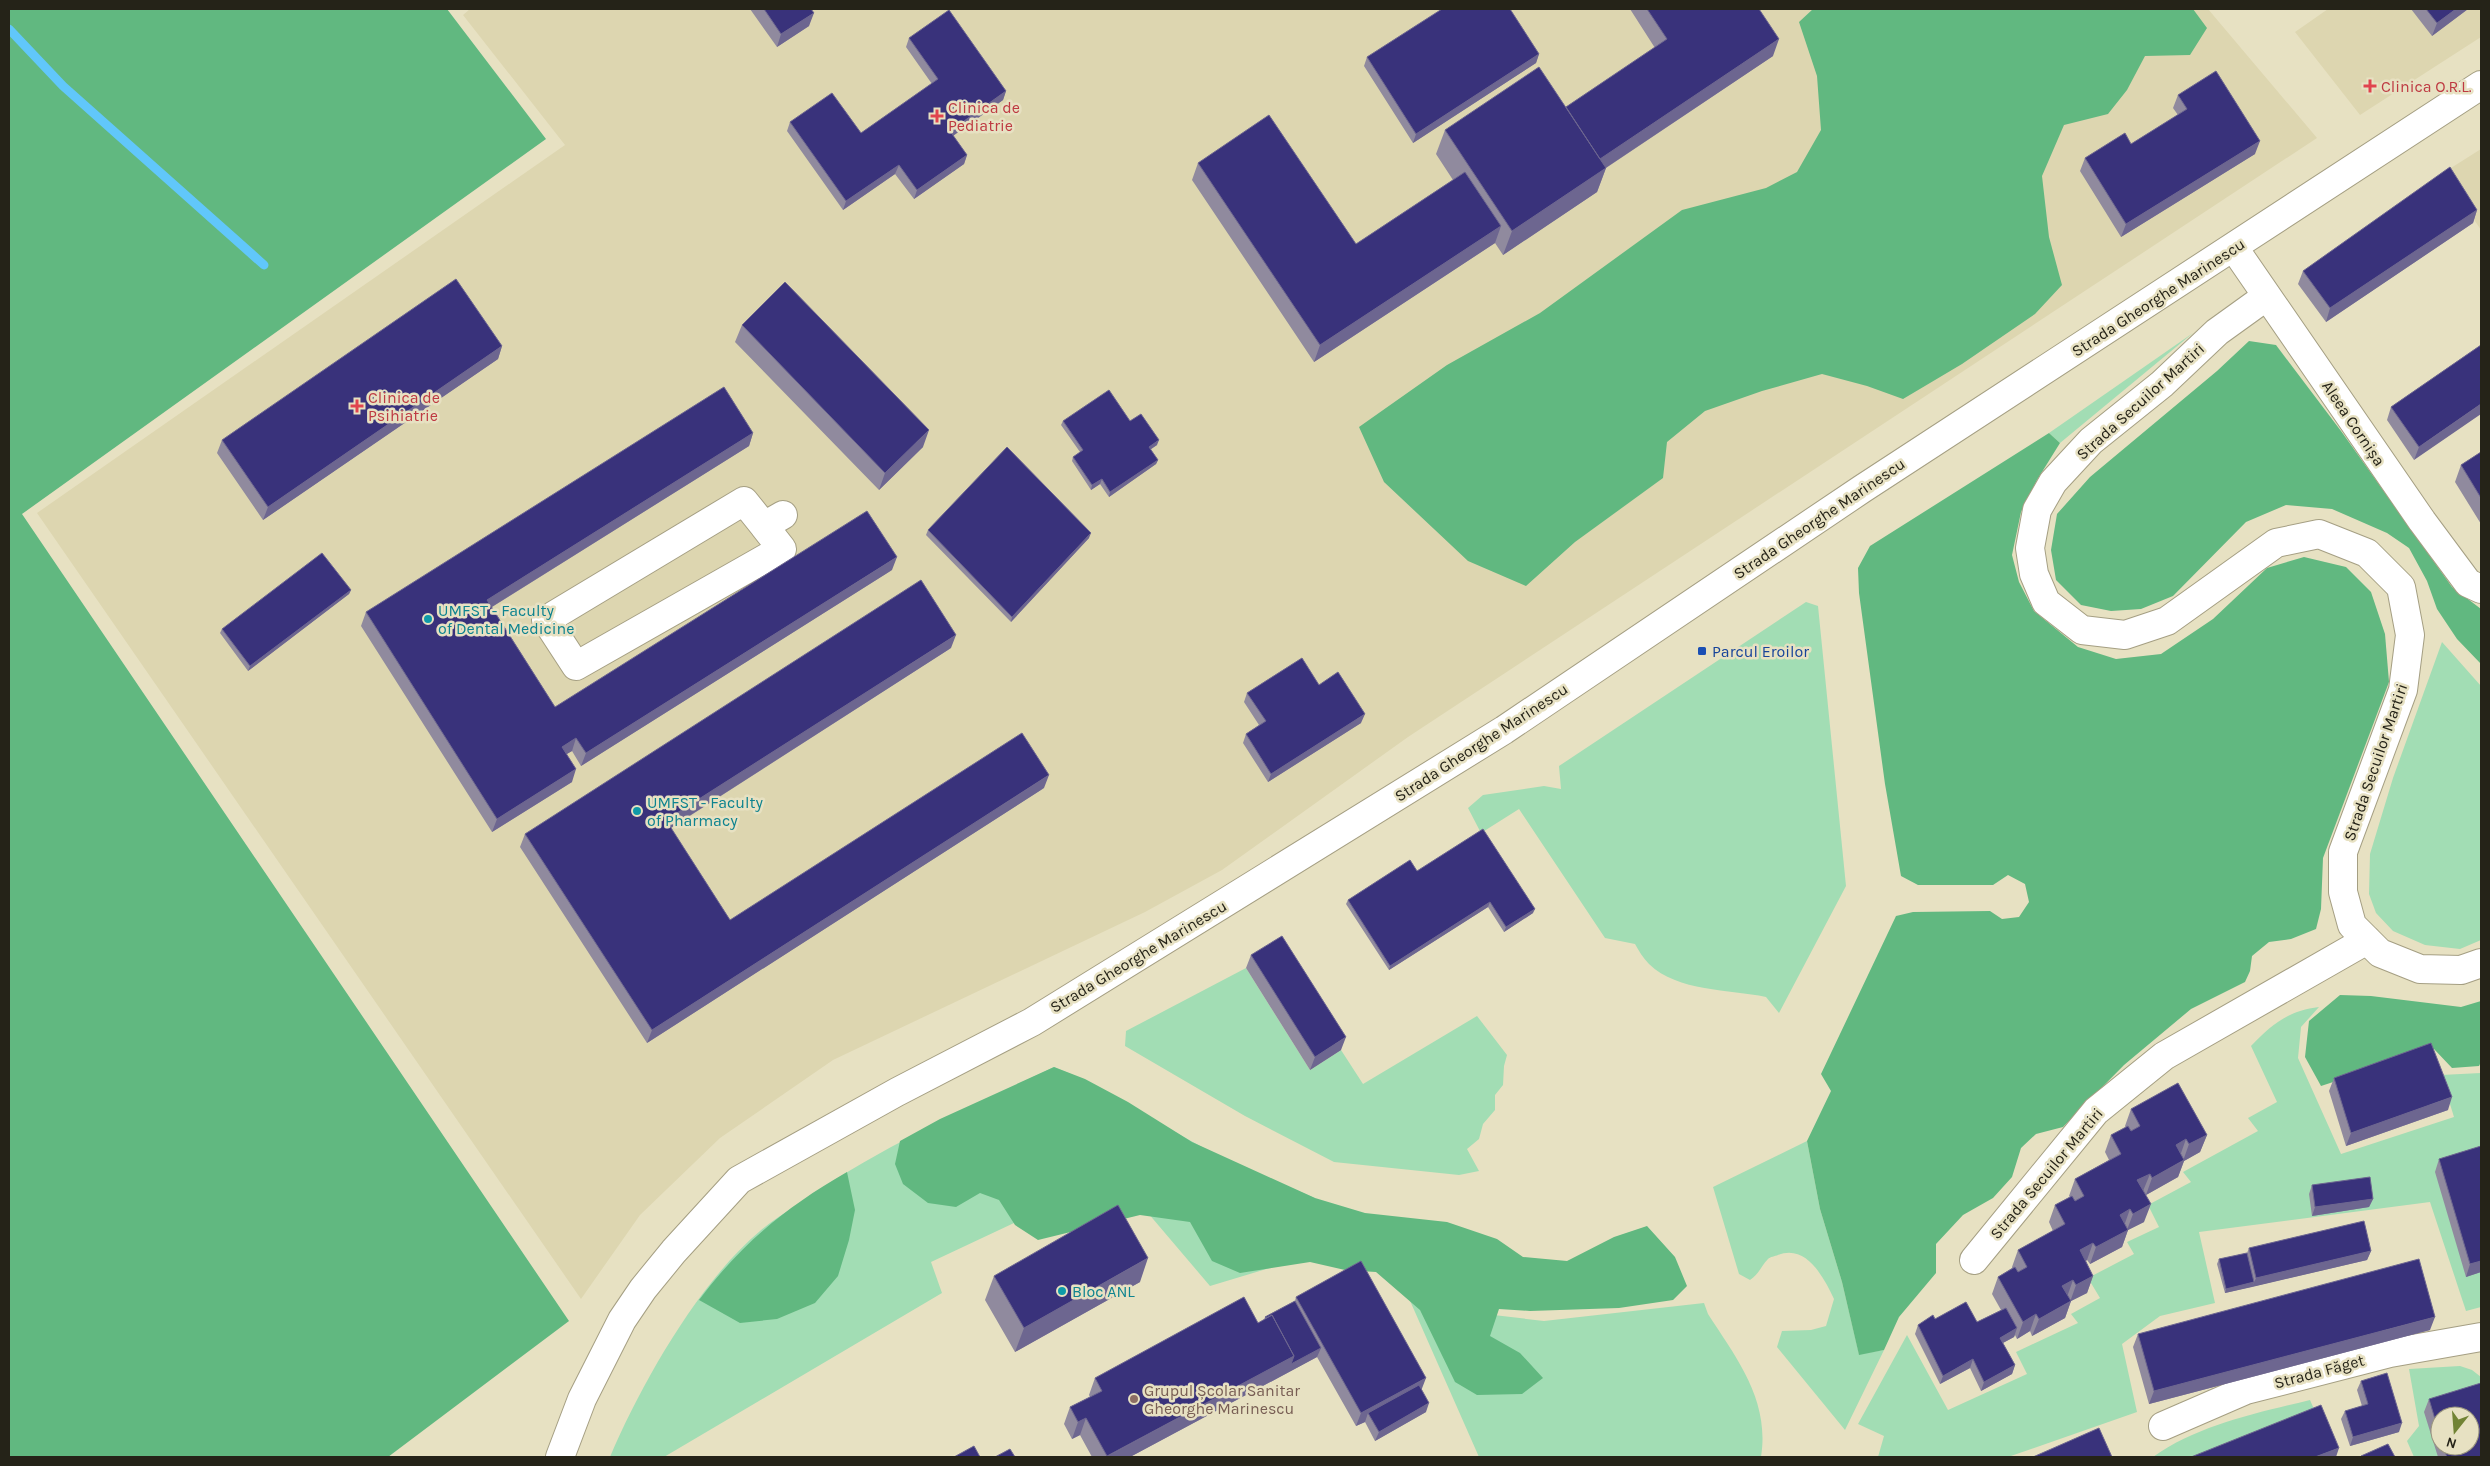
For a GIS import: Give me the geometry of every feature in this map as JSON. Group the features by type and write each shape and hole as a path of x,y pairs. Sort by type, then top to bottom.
{"street":[{"name":"Strada Gheorghe Marinescu","path":"560,1457 582,1399 622,1320 643,1289 674,1251 740,1180 897,1092 1032,1022 1504,730 1862,489 2234,248 2481,85"},
{"name":"Aleea Cornișa","path":"2234,248 2422,521 2468,583 2481,589"},
{"name":"Strada Secuilor Martiri","path":"2267,296 2216,332 2162,384 2085,448 2053,482 2037,510 2030,548 2034,574 2046,602 2082,630 2126,634 2167,621 2276,543 2319,534 2367,553 2401,587 2410,634 2403,690 2344,852 2343,892 2352,926 2360,944 2420,969 2461,970 2481,964"},
{"path":"744,501 773,521 782,550 576,666 546,620 744,501"},
{"name":"Strada Secuilor Martiri","path":"1974,1260 2096,1111 2164,1056 2360,944"},
{"name":"Strada Făget","path":"2163,1426 2246,1390 2390,1353 2481,1337"}],"shaded area":[{"path":"470,9 2208,9 2317,138 1408,737 1222,870 1145,912 833,1060 720,1138 640,1215 581,1299 37,513 565,145 463,15"},
{"name":"Clinica O.R.L.","path":"2328,9 2481,9 2481,37 2360,115 2295,32"},
{"path":"2481,149 2481,230 2443,173"}],"green space":[{"path":"9,9 447,9 546,139 22,514 569,1321 388,1457 9,1457"},
{"path":"1813,9 2193,9 2207,28 2190,55 2145,56 2127,90 2108,114 2064,125 2042,176 2049,237 2062,285 2035,314 1962,364 1903,399 1867,386 1822,374 1762,391 1705,411 1667,442 1663,478 1575,542 1526,586 1468,561 1384,482 1359,427 1447,365 1540,313 1682,210 1766,188 1797,172 1821,130 1817,76 1799,22"},
{"path":"2193,333 2060,443 2049,433"},
{"path":"2249,341 2276,345 2341,431 2452,587 2481,609 2481,664 2457,639 2437,609 2427,581 2409,548 2387,533 2332,509 2286,505 2246,522 2173,596 2141,609 2111,611 2081,605 2056,580 2051,550 2057,514 2090,477 2217,371"},
{"path":"2049,433 2060,443 2037,480 2021,512 2012,555 2019,582 2034,611 2078,647 2116,659 2161,654 2213,619 2267,568 2304,557 2346,567 2371,592 2385,634 2389,682 2323,858 2321,909 2316,929 2291,939 2269,942 2252,956 2250,971 2245,982 2191,1009 2124,1065 2063,1127 2036,1134 2021,1148 2012,1177 1993,1198 1963,1215 1936,1244 1936,1273 1899,1317 1884,1350 1859,1355 1842,1282 1820,1209 1807,1141 1831,1091 1821,1074 1896,916 1913,912 1990,911 2002,919 2019,917 2029,902 2025,884 2008,875 1993,885 1918,885 1901,876 1885,784 1859,593 1858,568 1870,546"},
{"path":"1806,602 1818,606 1846,886 1779,1013 1766,997 1705,988 1674,980 1649,964 1635,944 1605,938 1519,809 1481,833 1468,808 1483,795 1544,786 1561,789 1559,766"},
{"path":"2442,642 2481,686 2481,940 2460,949 2425,945 2393,931 2376,913 2369,894 2370,854 2393,778"},
{"path":"1246,968 1310,1070 1341,1050 1363,1084 1477,1016 1507,1055 1504,1066 1503,1085 1495,1095 1495,1110 1483,1124 1479,1139 1467,1149 1479,1171 1459,1175 1334,1162 1245,1116 1125,1046 1126,1031"},
{"path":"2340,995 2371,996 2461,1007 2481,1001 2481,1062 2479,1066 2452,1068 2434,1049 2321,1086 2305,1057 2309,1021"},
{"path":"2319,1007 2301,1027 2298,1058 2341,1154 2454,1117 2441,1075 2481,1073 2481,1307 2466,1311 2430,1202 2199,1232 2215,1303 2160,1316 2122,1344 2137,1412 2008,1457 1878,1457 1884,1436 1858,1424 1907,1335 1948,1410 2027,1374 2016,1352 2078,1323 2071,1314 2100,1298 2088,1278 2134,1254 2127,1242 2159,1227 2148,1205 2191,1182 2183,1172 2258,1131 2248,1118 2277,1102 2251,1046 2266,1031 2289,1015"},
{"path":"1054,1067 1107,1092 1221,1157 1315,1198 1273,1267 1210,1286 1142,1206 1014,1223 931,1262 942,1293 664,1457 610,1457 638,1398 674,1336 715,1278 737,1252 760,1231 773,1220 827,1184 891,1147"},
{"path":"1054,1067 1085,1079 1128,1102 1192,1142 1315,1198 1365,1213 1447,1222 1497,1239 1523,1257 1567,1261 1614,1237 1647,1226 1675,1257 1687,1286 1673,1300 1619,1308 1530,1311 1499,1309 1490,1336 1520,1353 1543,1378 1522,1394 1477,1395 1455,1382 1420,1310 1376,1272 1345,1270 1310,1262 1240,1273 1212,1261 1190,1222 1140,1215 1038,1240 1015,1225 999,1200 980,1193 956,1207 928,1203 903,1184 895,1164 900,1141 940,1119"},
{"path":"1807,1141 1820,1209 1842,1282 1859,1354 1884,1350 1845,1430 1777,1347 1782,1331 1811,1330 1826,1326 1834,1299 1825,1282 1820,1273 1806,1259 1798,1254 1788,1253 1769,1258 1750,1280 1739,1274 1713,1187"},
{"path":"847,1172 855,1210 849,1240 838,1276 815,1303 777,1319 740,1323 699,1300 731,1261 766,1228 804,1199"},
{"path":"1396,1269 1485,1314 1544,1321 1704,1303 1708,1314 1740,1364 1756,1399 1761,1417 1761,1457 1479,1457"},
{"path":"2460,1366 2472,1370 2481,1377 2481,1457 2414,1457 2407,1441 2419,1426 2409,1369"},
{"path":"2310,1400 2335,1457 2153,1457 2170,1446 2208,1428 2249,1415"}],"building":[{"path":"764,9 811,9 814,13 781,34"},
{"path":"1442,9 1510,9 1539,54 1416,134 1367,57"},
{"path":"1647,9 1759,9 1779,39 1600,159 1566,107 1667,39"},
{"path":"2426,9 2456,9 2437,23"},
{"name":"Clinica de Pediatrie","path":"949,10 1006,91 950,131 967,155 917,190 899,165 846,201 790,122 832,93 861,133 938,79 909,38"},
{"path":"1539,67 1606,168 1512,231 1445,130"},
{"path":"2216,71 2260,141 2126,224 2085,158 2125,133 2131,144 2187,109 2178,95"},
{"path":"1269,115 1356,244 1465,172 1501,226 1320,345 1198,163"},
{"path":"2450,167 2477,210 2330,308 2303,271"},
{"name":"Clinica de Psihiatrie","path":"456,279 502,346 268,507 222,440"},
{"path":"785,282 929,430 885,473 742,325"},
{"path":"2481,345 2481,404 2419,447 2391,407"},
{"name":"UMFST - Faculty of Dental Medicine","path":"724,387 753,433 487,600 555,707 867,511 897,557 586,753 576,738 562,747 576,769 497,819 366,612"},
{"path":"1109,390 1130,421 1141,414 1159,440 1149,447 1158,460 1110,492 1102,479 1092,485 1073,457 1083,450 1063,421"},
{"path":"1007,447 1091,533 1012,617 928,530"},
{"path":"2481,452 2481,498 2461,465"},
{"path":"322,553 351,590 250,666 222,629"},
{"name":"UMFST - Faculty of Pharmacy","path":"921,580 956,635 666,820 730,920 1022,733 1049,775 652,1030 525,834"},
{"path":"1302,658 1319,685 1338,672 1365,714 1271,774 1246,734 1266,721 1247,693"},
{"path":"1483,829 1535,909 1506,927 1490,902 1390,966 1348,900 1410,860 1417,871"},
{"path":"1282,936 1346,1037 1315,1057 1251,955"},
{"path":"2431,1043 2452,1097 2351,1133 2334,1078"},
{"path":"2178,1083 2207,1135 2189,1144 2186,1139 2176,1145 2184,1160 2152,1178 2150,1174 2137,1180 2151,1204 2133,1214 2130,1209 2120,1215 2128,1230 2096,1247 2093,1243 2080,1250 2093,1276 2076,1285 2073,1280 2062,1286 2071,1301 2039,1319 2036,1314 2023,1322 1998,1277 2015,1267 2018,1272 2027,1267 2018,1250 2065,1224 2055,1205 2072,1196 2075,1201 2084,1196 2075,1179 2121,1154 2111,1135 2128,1126 2131,1131 2140,1126 2131,1109"},
{"path":"2481,1146 2481,1261 2470,1264 2439,1159"},
{"path":"2370,1177 2373,1199 2315,1207 2312,1185"},
{"name":"Bloc ANL","path":"1118,1205 1148,1258 1024,1328 994,1276"},
{"path":"2364,1221 2371,1251 2256,1278 2249,1248"},
{"path":"2247,1253 2254,1282 2226,1289 2219,1259"},
{"path":"2419,1259 2435,1317 2154,1391 2138,1334"},
{"path":"1361,1261 1426,1378 1361,1413 1296,1297"},
{"path":"1244,1297 1258,1323 1272,1315 1294,1356 1107,1456 1086,1418 1078,1422 1070,1407 1102,1391 1095,1378"},
{"path":"1295,1301 1321,1348 1291,1364 1294,1356 1272,1315 1265,1317"},
{"path":"1966,1302 1977,1322 2006,1308 2017,1328 2000,1338 2015,1365 1984,1382 1973,1359 1943,1376 1918,1325 1933,1315 1935,1319"},
{"path":"2387,1373 2402,1423 2353,1437 2345,1411 2368,1404 2361,1381"},
{"path":"2481,1383 2481,1457 2447,1456 2480,1456 2480,1406 2431,1406 2429,1399"},
{"path":"1419,1385 1429,1403 1379,1432 1368,1413"},
{"path":"2321,1405 2339,1448 2315,1457 2191,1457"},
{"path":"2099,1428 2112,1457 2033,1457"},
{"path":"2388,1444 2395,1457 2361,1457 2361,1456"},
{"path":"974,1446 980,1457 954,1457"},
{"path":"1010,1449 1015,1457 995,1457"}],"waterway":[{"path":"9,29 63,86 264,265"}],"place":[{"name":"Clinica O.R.L.","path":"2370,86"},
{"name":"Clinica de Pediatrie","path":"937,116"},
{"name":"Clinica de Psihiatrie","path":"357,406"},
{"name":"UMFST - Faculty of Dental Medicine","path":"428,619"},
{"name":"Parcul Eroilor","path":"1702,651"},
{"name":"UMFST - Faculty of Pharmacy","path":"637,811"},
{"name":"Bloc ANL","path":"1062,1291"},
{"name":"Grupul Școlar Sanitar Gheorghe Marinescu","path":"1134,1399"}]}
